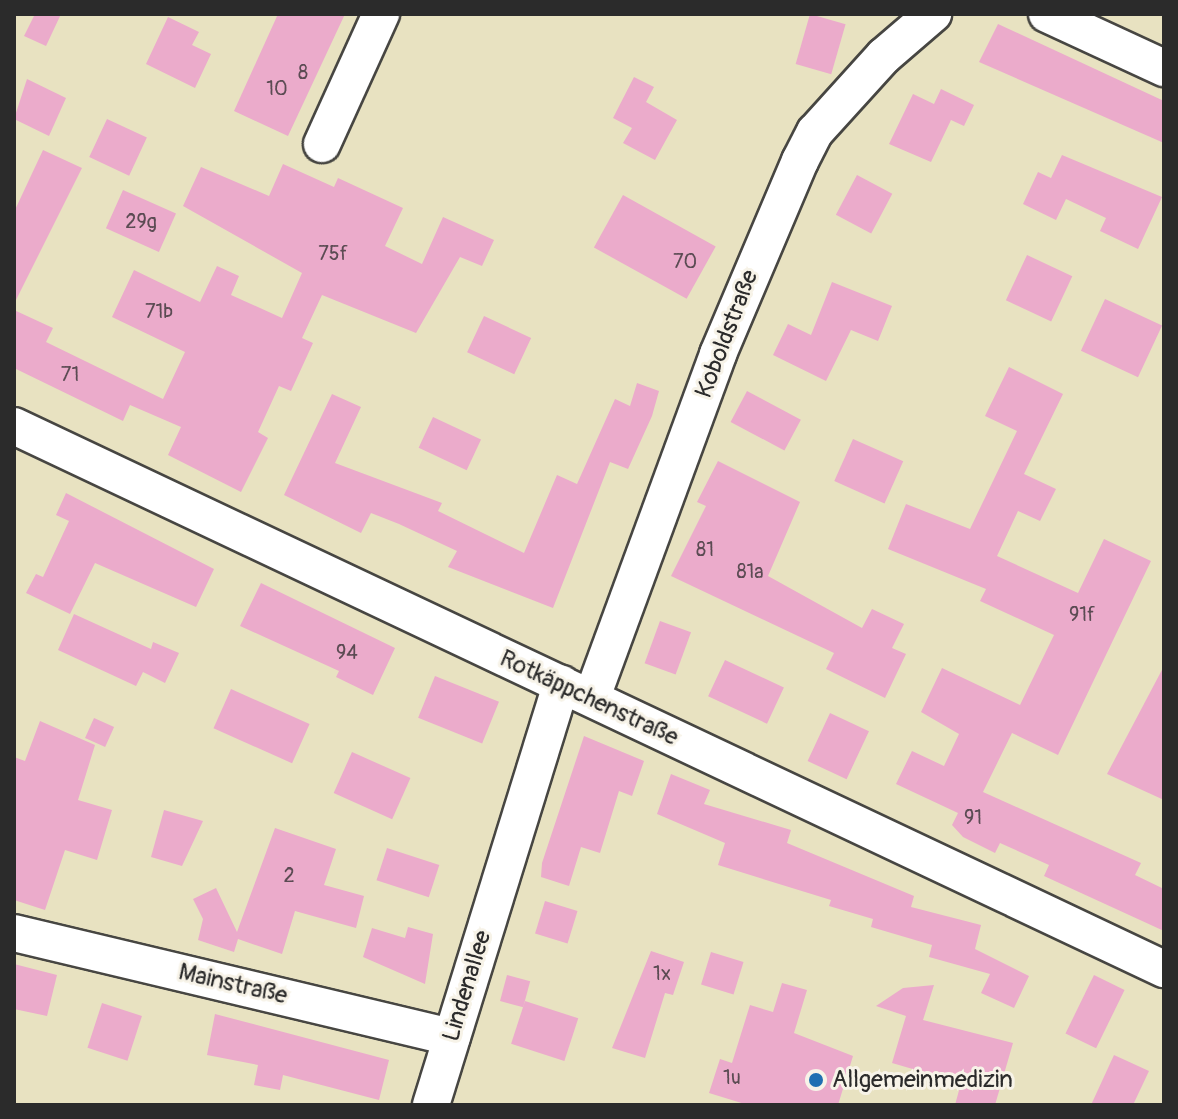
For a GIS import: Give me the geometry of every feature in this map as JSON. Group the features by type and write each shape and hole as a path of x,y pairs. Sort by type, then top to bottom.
{"street":[{"path":"322,144 381,14"},
{"name":"Koboldstraße","path":"504,867 800,161 854,89 933,14"},
{"path":"1047,14 1164,68"},
{"name":"Rotkäppchenstraße","path":"14,426 1164,969"},
{"name":"Lindenallee","path":"431,1105 504,867"},
{"name":"Mainstraße","path":"14,933 452,1037"}],"building":[{"path":"35,14 61,14 46,46 24,36"},
{"path":"278,14 345,14 288,136 234,111"},
{"path":"810,14 846,24 831,74 796,64"},
{"path":"168,17 199,32 192,45 211,54 195,88 146,64"},
{"path":"998,24 1164,101 1164,143 979,62"},
{"path":"634,77 654,87 646,102 677,120 655,160 623,143 632,128 613,118"},
{"path":"27,79 66,98 49,136 14,119"},
{"path":"941,89 974,105 964,126 951,120 931,162 889,144 913,94 934,104"},
{"path":"107,119 147,138 129,176 89,157"},
{"path":"43,150 82,168 14,304 14,212"},
{"path":"1062,155 1162,197 1138,249 1100,231 1106,218 1066,199 1056,220 1023,204 1038,172 1051,178"},
{"path":"283,164 334,187 338,178 403,208 385,246 422,264 443,217 494,240 482,266 460,257 416,333 322,295 302,338 313,343 291,391 279,386 258,432 268,438 241,492 168,455 181,427 130,405 123,421 14,368 14,310 53,328 46,342 163,399 185,352 112,317 134,270 200,302 217,266 239,276 231,295 282,318 302,273 183,206 201,167 269,196"},
{"path":"857,175 892,194 871,234 836,215"},
{"path":"123,190 176,214 159,252 106,228"},
{"path":"623,195 716,246 687,299 594,247"},
{"path":"1027,255 1072,276 1051,321 1006,300"},
{"path":"832,282 892,306 878,341 851,330 826,381 773,355 788,324 811,335"},
{"path":"1105,299 1162,326 1138,377 1081,351"},
{"path":"484,316 531,338 514,374 467,352"},
{"path":"1009,367 1063,394 1024,474 1056,489 1040,521 1018,511 997,556 1078,593 1104,539 1151,561 1058,755 1012,733 983,792 1141,863 1135,875 1164,889 1164,931 1044,876 1049,865 1000,843 995,853 963,837 952,825 958,813 896,784 912,751 944,766 959,734 921,712 942,668 1020,705 1054,635 980,601 986,589 888,549 906,504 970,529 1017,431 985,416"},
{"path":"637,383 659,391 652,416 628,469 610,462 553,608 448,567 457,551 399,524 371,513 361,533 284,495 332,394 361,407 335,463 442,503 438,511 524,553 557,475 577,484 615,399 630,406"},
{"path":"747,391 801,420 784,451 731,422"},
{"path":"433,417 481,439 467,470 419,448"},
{"path":"853,439 903,461 885,503 834,481"},
{"path":"718,461 800,502 768,576 862,628 872,609 904,624 892,648 906,654 885,698 826,669 834,653 671,576 706,506 697,502"},
{"path":"66,493 214,569 196,607 95,563 70,614 26,593 36,574 43,577 69,521 56,515"},
{"path":"261,583 395,648 373,695 336,677 339,671 240,626"},
{"path":"74,614 151,649 153,642 179,653 165,683 143,672 136,686 58,650"},
{"path":"660,621 691,632 676,675 645,663"},
{"path":"725,660 784,687 767,724 708,696"},
{"path":"1164,666 1164,800 1107,774"},
{"path":"435,676 499,702 482,744 418,718"},
{"path":"231,689 310,724 292,763 214,728"},
{"path":"830,713 869,731 847,779 808,761"},
{"path":"94,718 114,727 105,747 85,738"},
{"path":"40,721 95,745 78,800 112,810 97,860 65,850 45,910 14,900 14,757 25,761"},
{"path":"584,736 644,761 632,796 619,791 600,853 581,847 569,886 541,877 542,863"},
{"path":"352,752 410,778 392,819 334,793"},
{"path":"671,774 710,790 704,804 791,830 787,843 914,896 911,907 981,925 975,949 1029,976 1014,1008 981,993 990,974 929,957 932,945 871,927 873,919 829,906 831,900 718,865 725,843 657,814"},
{"path":"164,810 203,821 182,866 151,857"},
{"path":"275,828 336,849 324,885 364,896 356,928 295,911 282,954 238,939 234,952 198,940 203,919 193,899 216,888 237,932"},
{"path":"387,848 439,865 429,897 376,880"},
{"path":"545,901 578,911 568,943 535,934"},
{"path":"408,927 433,934 425,984 363,957 372,928 405,938"},
{"path":"651,951 684,962 673,995 665,993 645,1058 612,1048"},
{"path":"711,952 744,962 734,994 701,985"},
{"path":"14,964 57,975 47,1016 14,1009"},
{"path":"507,975 530,981 523,1007 500,1001"},
{"path":"1094,975 1125,990 1096,1048 1066,1033"},
{"path":"782,983 807,990 794,1033 853,1056 838,1105 748,1105 709,1093 720,1059 732,1063 750,1005 773,1012"},
{"path":"934,985 923,1020 1013,1043 995,1105 955,1105 961,1083 892,1063 906,1016 876,1006 903,988"},
{"path":"525,1001 578,1018 564,1061 511,1044"},
{"path":"102,1003 142,1016 127,1061 87,1048"},
{"path":"215,1014 389,1060 379,1100 283,1075 280,1090 254,1085 258,1065 207,1055"},
{"path":"1114,1055 1149,1071 1133,1105 1091,1105"}],"place":[{"name":"Allgemeinmedizin","path":"816,1080"}]}
